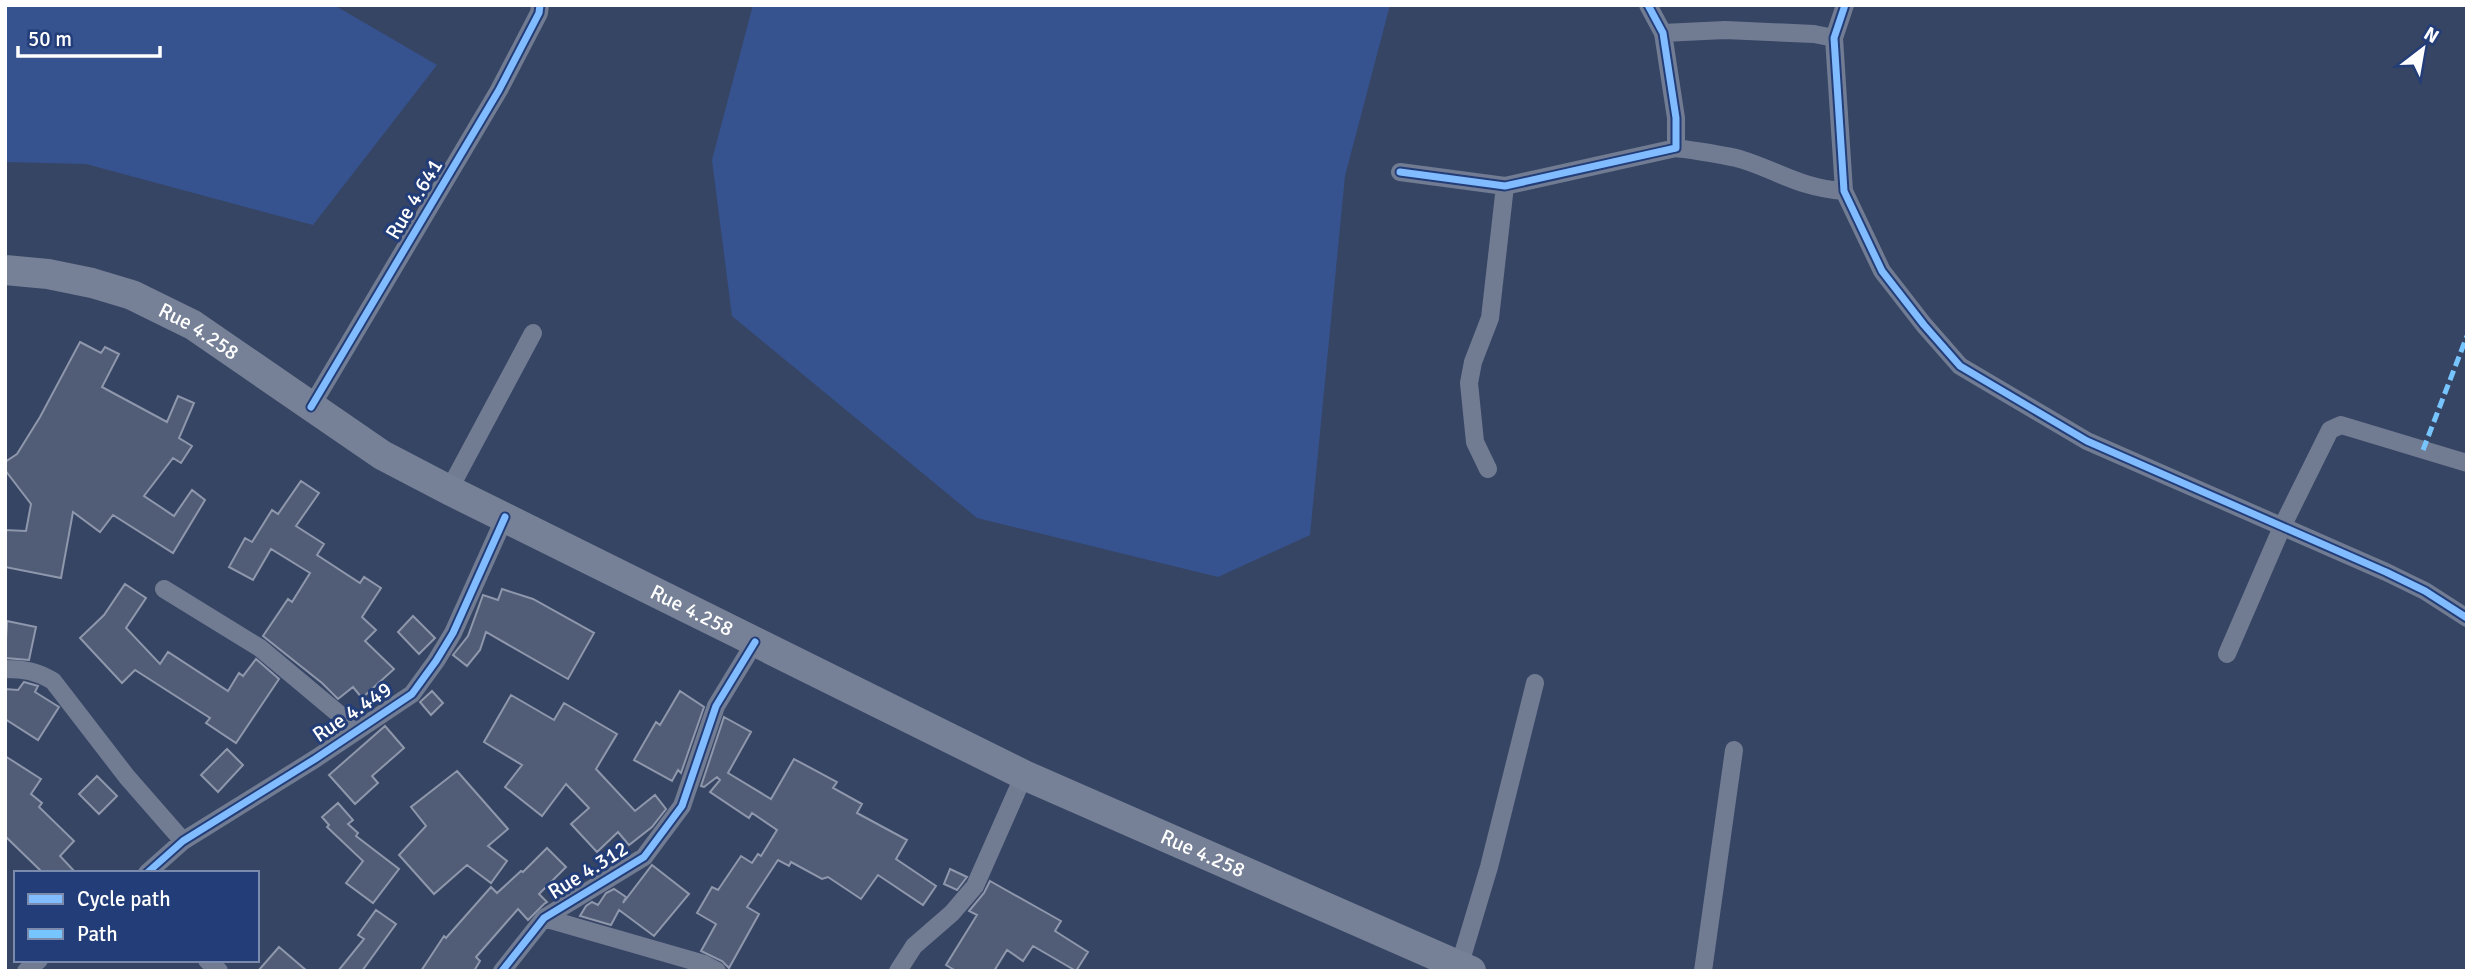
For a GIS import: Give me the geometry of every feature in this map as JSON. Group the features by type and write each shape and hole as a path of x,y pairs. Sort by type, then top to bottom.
{"highway":[{"name":"Rue 4.258","path":"5,270 59,276 132,295 193,325 382,455 449,490 1024,775 1465,969"}],"street":[{"name":"Rue 4.641","path":"311,407 499,90 539,13 540,5"},
{"path":"1648,5 1663,33 1676,118 1676,148"},
{"path":"1845,5 1834,38 1843,191 1882,271 1960,366 2087,441 2425,591 2467,618"},
{"path":"1663,33 1725,30 1814,34 1834,38"},
{"path":"1400,172 1506,186 1676,148 1740,159 1795,182 1819,189 1843,191"},
{"path":"1488,469 1475,442 1469,383 1473,362 1490,318 1506,186"},
{"path":"449,490 533,333"},
{"path":"2227,654 2282,527 2330,430 2335,426 2341,425 2467,463"},
{"name":"Rue 4.449","path":"149,871 183,841 412,694 453,633 505,517"},
{"path":"164,589 260,648 358,730"},
{"name":"Rue 4.312","path":"502,971 544,918 644,857 682,806 716,706 755,642"},
{"path":"5,669 27,669 53,681 127,777 183,841"},
{"path":"1465,969 1535,683"},
{"path":"1703,971 1734,750"},
{"path":"898,971 914,946 952,913 975,886 1024,775"},
{"path":"544,918 705,964 717,971"}],"shaded area":[{"path":"5,5 334,5 437,65 313,225 86,164 5,162"},
{"path":"753,5 1390,5 1345,176 1310,535 1218,577 977,518 732,316 712,160"}],"building":[{"path":"80,342 101,353 105,347 119,354 102,387 167,422 178,396 194,403 179,438 192,446 181,463 173,458 144,496 174,516 192,490 205,500 173,553 113,515 100,532 73,512 61,578 5,567 5,530 26,531 31,504 5,470 5,462 17,454"},
{"path":"301,481 319,493 296,526 324,544 317,555 360,583 364,577 381,588 362,617 376,630 365,641 394,669 362,698 353,687 338,699 263,636 288,599 292,602 310,573 271,549 253,580 229,567 245,538 252,542 272,510 278,514"},
{"path":"125,584 146,598 126,628 160,664 168,652 228,691 239,673 243,676 256,659 279,679 236,743 206,723 210,718 135,670 122,683 80,638 104,615"},
{"path":"502,589 533,599 594,633 568,679 486,632 480,650 467,666 453,655 468,636 483,595 498,600"},
{"path":"413,616 435,638 419,654 398,632"},
{"path":"7,621 36,627 29,660 5,658"},
{"path":"24,682 38,686 35,692 59,707 38,740 5,719 5,689 18,690"},
{"path":"432,691 443,703 431,715 420,702"},
{"path":"680,691 704,707 681,773 678,770 672,781 634,760 656,722 660,725"},
{"path":"511,695 554,720 564,703 617,734 596,769 635,811 655,795 666,809 652,827 629,845 618,832 597,852 571,824 589,808 566,784 542,816 505,787 522,765 484,742"},
{"path":"724,717 751,732 728,773 771,799 794,759 837,782 833,788 862,804 857,813 907,840 896,859 936,886 923,905 878,875 861,899 828,877 822,879 791,862 789,866 778,860 747,907 759,914 729,968 722,961 701,951 716,924 697,913 712,887 718,890 741,856 752,863 758,854 761,856 777,830 752,813 749,818 710,792 720,780 717,777 704,787 701,786"},
{"path":"385,726 404,748 372,776 378,783 355,804 329,775"},
{"path":"227,749 243,765 218,792 201,775"},
{"path":"5,756 41,779 31,794 42,803 39,807 74,841 60,856 74,871 41,871 5,836"},
{"path":"457,771 508,829 488,846 507,861 491,883 467,865 434,894 399,855 426,826 411,807"},
{"path":"97,776 117,796 99,814 79,794"},
{"path":"338,803 353,820 348,824 358,833 356,836 399,869 373,903 346,883 363,861 327,827 329,825 322,817"},
{"path":"547,848 566,867 539,894 547,902 528,920 518,909 476,957 480,961 474,971 421,971 444,936 446,938 491,887 497,893"},
{"path":"652,865 689,894 654,936 619,910 611,925 580,916 586,906 592,902 598,905 606,893 614,889 626,897 623,903"},
{"path":"950,869 967,877 957,890 944,884"},
{"path":"990,881 1061,921 1055,931 1088,952 1076,971 1033,946 1023,961 1007,950 994,971 956,971 946,965 977,915 969,911"},
{"path":"376,910 396,924 362,971 338,971 364,939 358,935"},
{"path":"279,947 307,971 258,971"}],"marked path":[{"path":"2423,450 2467,336"}],"cycle path":[{"path":"311,407 499,90 539,13 540,5"},
{"path":"1400,172 1505,186 1676,148 1676,118 1663,33 1648,5"},
{"path":"1845,5 1834,38 1844,191 1882,271 1960,366 2087,441 2386,572 2425,591 2467,618"},
{"path":"149,871 183,841 315,759 412,694 453,633 505,517"},
{"path":"502,971 544,918 644,857 682,806 716,706 755,642"}]}
